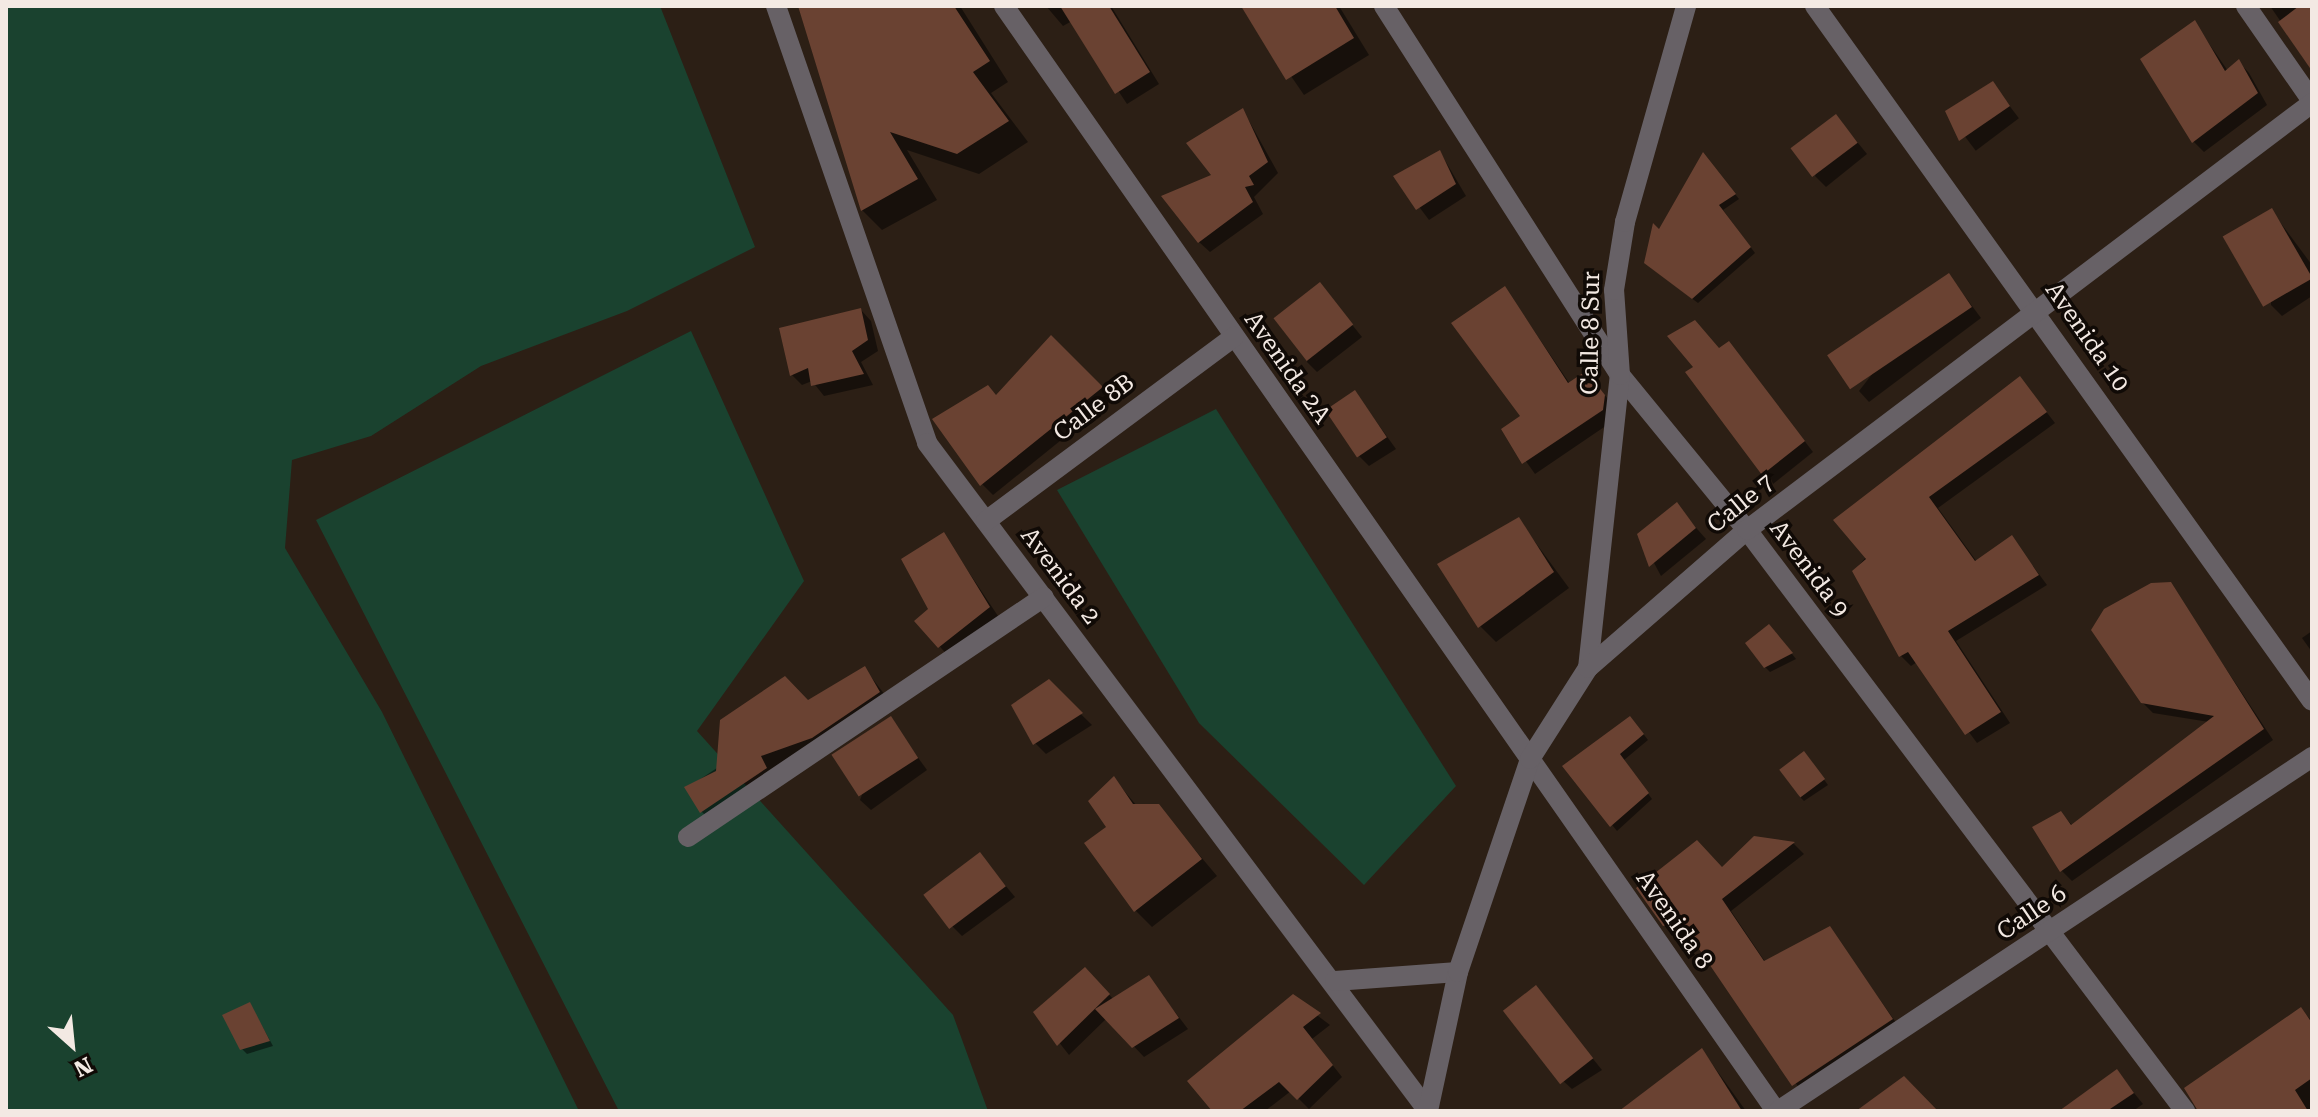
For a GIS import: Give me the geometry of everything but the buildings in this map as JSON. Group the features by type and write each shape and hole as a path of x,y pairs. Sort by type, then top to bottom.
{"street":[{"name":"Avenida 2","path":"776,6 927,443 1335,981 1428,1111"},
{"name":"Avenida 2A","path":"1004,6 1530,759"},
{"name":"Avenida 9","path":"1384,6 1620,375 1747,530 2053,930 2185,1111"},
{"name":"Calle 8 Sur","path":"1588,668 1620,375 1614,290 1625,222 1686,6"},
{"name":"Avenida 10","path":"1815,6 2036,310 2312,701"},
{"path":"2246,6 2312,102"},
{"name":"Calle 7","path":"1428,1111 1458,972 1530,759 1588,668 1747,530 2312,102"},
{"name":"Calle 8B","path":"986,521 1234,337"},
{"path":"688,837 1044,597"},
{"name":"Calle 6","path":"1777,1111 2312,757"},
{"name":"Avenida 8","path":"1530,759 1777,1111"},
{"path":"1335,981 1458,972"}],"green space":[{"path":"6,6 660,6 755,247 627,311 481,366 371,436 292,460 285,548 382,712 579,1111 6,1111"},
{"path":"691,331 804,581 697,731 953,1015 988,1111 619,1111 316,520"},
{"path":"1216,409 1456,786 1364,885 1199,723 1057,490"}]}
